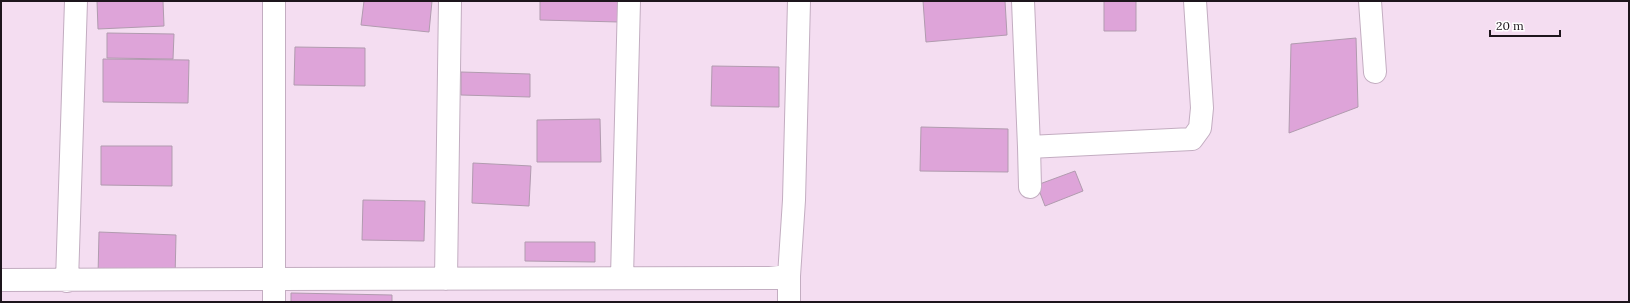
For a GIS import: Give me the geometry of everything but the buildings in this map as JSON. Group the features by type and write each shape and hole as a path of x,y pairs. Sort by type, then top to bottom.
{"street":[{"path":"67,281 76,1"},
{"path":"274,1 274,302"},
{"path":"446,279 450,1"},
{"path":"622,278 629,1"},
{"path":"790,302 789,276 794,200 799,1"},
{"path":"1023,1 1030,187"},
{"path":"1029,148 1192,140 1200,128 1202,108 1195,1"},
{"path":"1370,1 1375,72"},
{"path":"1,280 770,278 789,276"}]}
